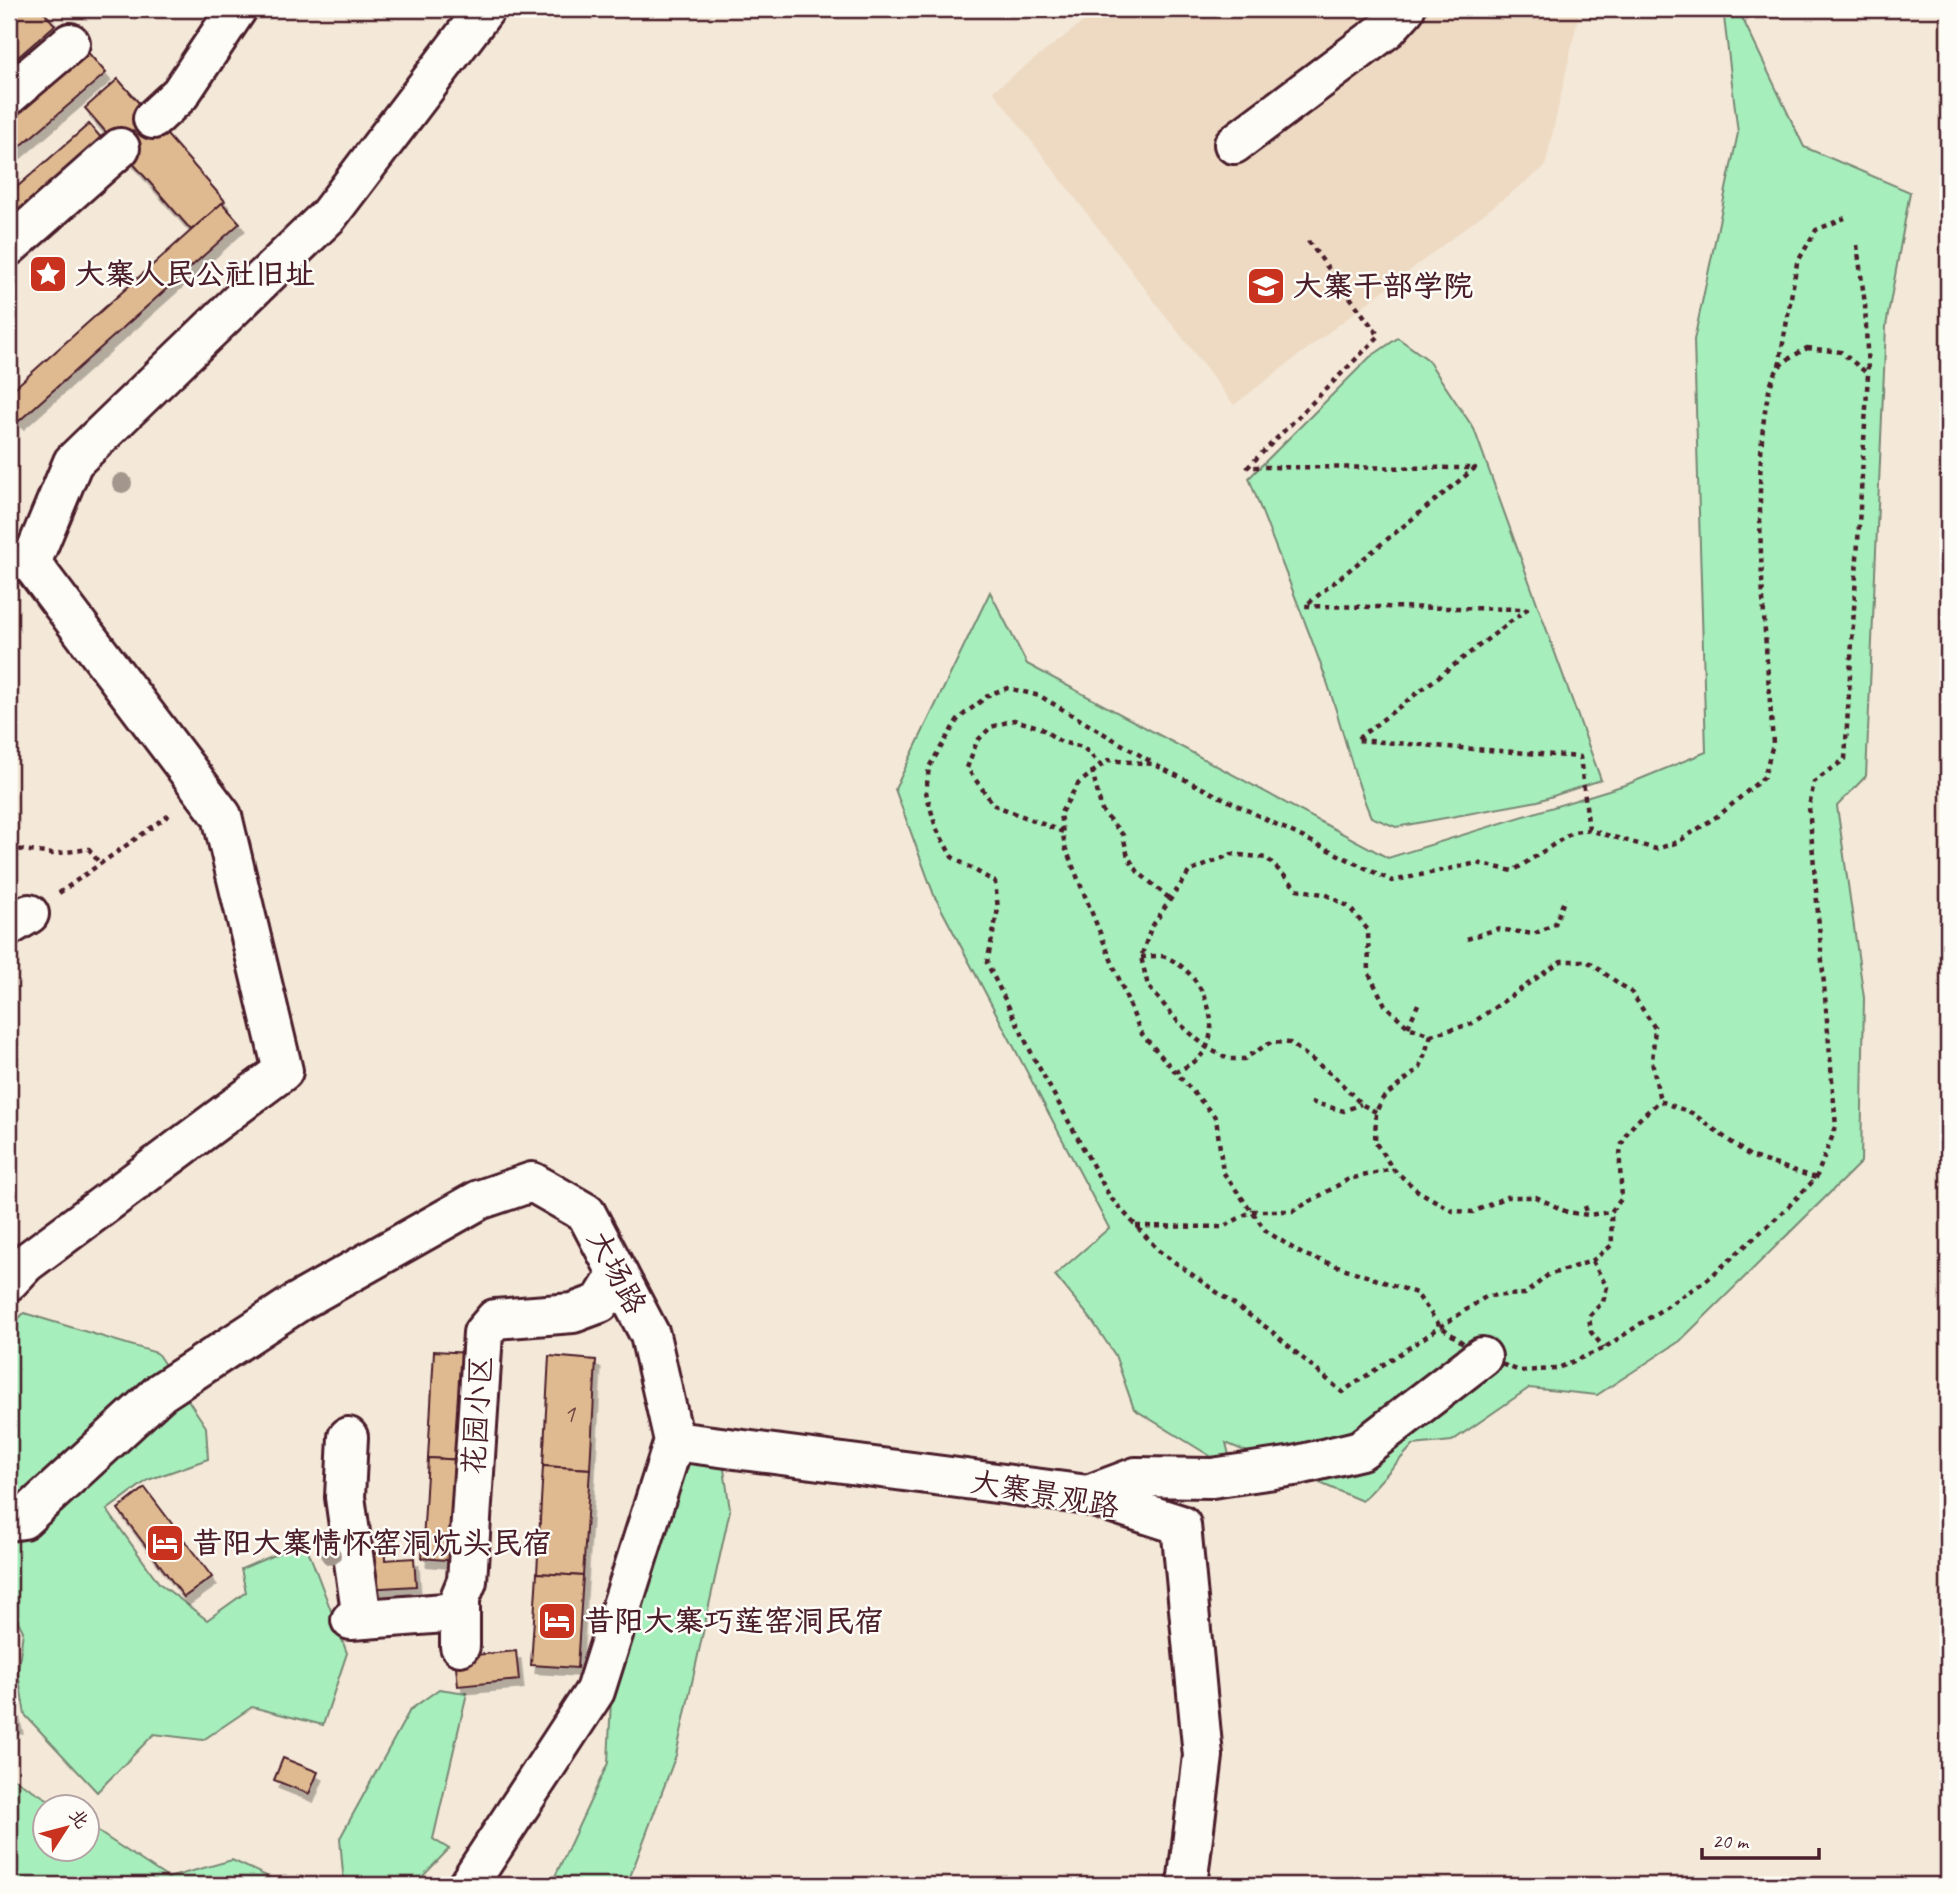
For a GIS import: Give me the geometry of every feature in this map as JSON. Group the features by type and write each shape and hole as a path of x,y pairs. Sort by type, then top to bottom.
{"street":[{"path":"153,119 180,94 237,9"},
{"path":"9,1281 26,1263 284,1071 222,816 31,563 74,462 328,216 485,9"},
{"path":"1234,144 1387,29 1405,9"},
{"path":"9,95 71,43"},
{"path":"9,246 120,148"},
{"name":"大场路","path":"9,1521 23,1519 161,1392 298,1302 479,1200 532,1182 586,1213 650,1335 674,1441"},
{"name":"花园小区","path":"348,1437 345,1497 356,1619 459,1629 460,1598 467,1581 480,1350 484,1333 495,1319 573,1313 600,1303 618,1274"},
{"path":"1088,1495 1136,1477 1212,1478 1294,1466 1361,1450 1482,1357"},
{"path":"468,1885 595,1690 674,1441"},
{"name":"大寨景观路","path":"674,1441 1088,1495 1181,1525 1203,1756 1187,1885"}],"path":[{"path":"1660,1101 1628,1128 1618,1147 1622,1198 1611,1212 1612,1245 1592,1261 1548,1275 1525,1294 1487,1296 1342,1392 1270,1330 1159,1251 1110,1197 1035,1060 987,963 998,909 995,882 952,858 936,828 926,792 929,767 958,719 990,694 1008,688 1040,696 1153,764 1392,881 1477,863 1513,871 1573,832 1589,830 1656,849 1689,835 1764,778 1773,744 1758,485 1767,402 1779,366 1797,263 1816,230 1845,218"},
{"path":"1308,241 1379,336 1248,467 1475,468 1305,606 1527,609 1356,740 1580,757 1589,830"},
{"path":"1153,764 1108,760 1092,770 1078,784 1060,814 1065,848 1141,1033 1216,1118 1223,1172 1266,1231 1302,1254 1416,1293 1440,1326 1482,1357 1520,1371 1556,1369 1604,1348 1708,1279 1783,1212 1816,1178 1836,1127 1809,807 1814,782 1846,759 1868,374 1865,304 1857,245"},
{"path":"1779,366 1807,348 1841,352 1868,374"},
{"path":"1063,832 994,805 967,768 976,754 977,741 991,727 1014,720 1039,727 1061,742 1083,747 1100,764"},
{"path":"1092,770 1102,811 1124,835 1128,857 1138,872 1168,898"},
{"path":"19,920 203,791"},
{"path":"9,848 52,854 89,849 100,864"},
{"path":"1376,1112 1362,1104 1335,1077 1290,1043 1271,1042 1244,1059 1228,1059 1206,1047 1180,1024 1148,986 1141,957 1151,928 1168,898 1189,872 1232,853 1267,858 1297,889 1327,895 1349,907 1368,930 1369,974 1385,1005 1408,1027 1432,1035 1471,1024 1561,961 1587,961 1631,992 1655,1028 1652,1060 1660,1101"},
{"path":"1467,939 1497,929 1534,934 1555,924 1565,898"},
{"path":"1141,957 1167,956 1188,972 1209,1003 1212,1035 1198,1059 1176,1072"},
{"path":"1408,1027 1419,1002"},
{"path":"1432,1035 1420,1068 1382,1098 1376,1112 1375,1142 1393,1169 1418,1191 1453,1211 1473,1212 1506,1197 1536,1197 1567,1212 1588,1215 1611,1212"},
{"path":"1660,1101 1692,1113 1750,1156 1816,1178"},
{"path":"1311,1102 1344,1111 1362,1104"},
{"path":"1135,1226 1223,1227 1252,1211 1293,1212 1349,1179 1393,1169"},
{"path":"1585,1206 1588,1215"},
{"path":"1592,1261 1606,1287 1603,1302 1589,1316 1591,1332 1604,1348"}],"shaded area":[{"name":"大寨干部学院","path":"1100,9 1580,9 1545,167 1234,405 993,91"}],"green space":[{"path":"1723,9 1738,9 1804,147 1910,192 1886,326 1866,776 1837,806 1864,998 1861,1162 1680,1341 1597,1395 1529,1388 1452,1441 1413,1445 1362,1501 1226,1443 1229,1455 1215,1459 1134,1409 1115,1355 1091,1319 1055,1275 1109,1228 934,895 895,789 990,592 1027,664 1388,858 1628,784 1706,752 1694,340 1738,133"},
{"path":"1398,338 1427,359 1474,429 1601,780 1538,801 1396,827 1371,817 1326,679 1249,478 1370,357"},
{"path":"24,1313 157,1353 206,1427 208,1459 148,1480 107,1510 159,1583 207,1620 246,1592 241,1569 305,1542 347,1653 323,1725 252,1707 203,1740 154,1734 97,1792 25,1715 18,1673 23,1631 9,1604 9,1328"},
{"path":"685,1452 723,1462 730,1510 676,1755 630,1877 630,1885 551,1885 608,1763 611,1699"},
{"path":"439,1689 467,1693 433,1839 449,1849 422,1877 424,1885 344,1885 340,1838 410,1710"},
{"path":"9,1776 36,1792 32,1792 32,1862 102,1862 102,1834 168,1878 232,1860 286,1885 9,1885"}],"building":[{"path":"16,9 41,9 55,25 9,65 9,15"},
{"path":"85,49 106,73 9,156 9,114"},
{"path":"118,79 225,201 191,230 85,108"},
{"path":"89,124 110,148 9,236 9,194"},
{"path":"222,203 240,223 19,421 9,410 9,393"},
{"path":"434,1351 470,1353 464,1460 428,1458"},
{"path":"549,1356 596,1360 590,1469 543,1466"},
{"path":"428,1458 464,1460 457,1561 422,1558"},
{"path":"543,1466 590,1469 583,1576 537,1573"},
{"name":"昔阳大寨情怀窑洞炕头民宿","path":"145,1488 212,1577 184,1597 118,1509"},
{"path":"385,1553 385,1560 414,1558 416,1586 365,1589 363,1554"},
{"name":"昔阳大寨巧莲窑洞民宿","path":"537,1573 583,1576 577,1668 531,1665"},
{"path":"516,1651 519,1680 458,1686 455,1657"},
{"path":"9,1689 18,1725 9,1727"},
{"path":"283,1758 318,1772 309,1794 274,1780"}],"place":[{"name":"大寨人民公社旧址","path":"48,274"},
{"name":"大寨干部学院","path":"1266,286"},
{"name":"昔阳大寨情怀窑洞炕头民宿","path":"165,1543"},
{"name":"昔阳大寨巧莲窑洞民宿","path":"557,1621"}]}
